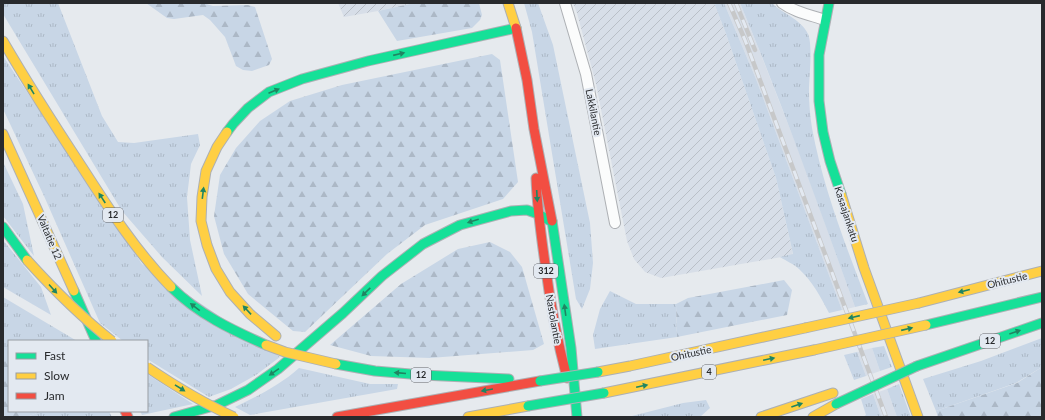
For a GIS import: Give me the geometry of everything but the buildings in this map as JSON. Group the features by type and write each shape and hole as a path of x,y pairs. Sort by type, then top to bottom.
{"main road":[{"name":"Nastolantie","path":"508,3 516,28 527,80 534,130 552,222 571,348 577,414"},
{"name":"Kasaajankatu","path":"829,3 819,55 819,101 823,132 830,161 864,268 918,417"},
{"path":"336,364 288,343 276,336 250,314 230,292 216,270 207,245 202,221 202,197 206,171 217,147 233,124 248,108 269,92 302,79 334,70 516,28"},
{"name":"12","path":"3,41 35,95 135,246 173,289 214,320 241,334 285,352 336,364 375,371 422,375 540,381"},
{"name":"Nastolantie","path":"534,130 538,214 546,274 560,355 577,414"},
{"name":"Valtatie 12","path":"3,134 96,340"},
{"path":"174,417 217,405 248,390 278,369 344,313 382,276 423,244 460,225 511,211 527,210 552,222"},
{"path":"3,227 27,260 58,294 91,325 111,340"},
{"name":"Ohitustie","path":"337,417 630,366 919,303 1042,271"},
{"name":"4","path":"468,417 604,393 814,350 1042,297"},
{"name":"12","path":"854,386 918,366 1042,323"},
{"path":"812,417 836,404 918,366"},
{"path":"148,368 181,389 220,411 234,417"},
{"path":"761,417 836,392"}],"street":[{"name":"Lakkilantie","path":"565,3 586,74 615,223"},
{"path":"782,3 799,12 825,20"}],"shaded area":[{"path":"338,3 414,3 344,17"},
{"path":"573,3 714,3 776,178 793,255 661,278 645,272 634,259 627,241 596,84"},
{"path":"724,3 740,3 804,165 855,307 842,310 756,79"},
{"path":"872,348 880,371 866,376 857,352"},
{"path":"887,389 897,417 881,417 873,394"}],"green space":[{"path":"3,3 58,3 102,116 118,142 134,143 198,134 200,145 191,164 187,197 190,240 202,296 162,257 122,211 3,14"},
{"path":"146,3 203,3 213,6 248,5 255,7 272,59 269,65 252,71 243,70 236,66 225,37 210,20 203,15 174,19 167,18"},
{"path":"414,3 479,3 482,15 480,20 472,28 397,41 378,11"},
{"path":"524,3 538,3 553,45 590,223 593,263 590,289 582,309 576,299 532,32"},
{"path":"714,3 724,3 756,79 842,310 829,313 816,290 804,274 795,266 780,257 793,254 776,178"},
{"path":"740,3 772,3 801,24 808,34 811,53 809,91 810,110 812,128 822,173 836,217 868,304 855,307 785,116"},
{"path":"492,54 500,60 518,182 503,199 425,225 387,254 305,332 293,331 248,294 224,254 214,216 220,175 236,148 260,121 290,101 342,85"},
{"path":"3,56 142,264 280,357 256,375 231,389 209,397 148,360 148,340 122,340 100,323 44,196 3,109"},
{"path":"3,162 23,204 34,256 3,216"},
{"path":"3,240 41,287 51,315 3,287"},
{"path":"490,242 510,252 522,267 544,344 533,350 430,358 371,356 330,345 401,284 458,249"},
{"path":"784,280 792,290 787,315 677,337 676,304 688,298"},
{"path":"610,291 636,304 676,304 677,337 595,349 593,335 600,309"},
{"path":"3,297 75,340 8,340 8,354 3,354"},
{"path":"1042,338 1042,367 1016,383 936,411 923,379 981,361"},
{"path":"884,346 892,367 880,371 872,348"},
{"path":"857,352 866,376 854,380 844,355"},
{"path":"3,354 8,354 8,412 40,412 27,417 3,417"},
{"path":"1042,367 1042,417 938,417 936,411 1017,383"},
{"path":"299,368 370,384 398,384 397,389 250,415 235,407 276,385"},
{"path":"148,375 193,404 142,415 140,412 148,412"},
{"path":"899,384 911,417 897,417 887,389"},
{"path":"873,394 881,417 863,417 866,415 861,399"},
{"path":"706,400 710,408 700,417 628,417 683,403"},
{"path":"40,412 110,412 112,417 27,417"}],"railway":[{"path":"729,3 745,40 886,417"},
{"path":"736,3 755,50"}],"traffic: fast":[{"path":"829,3 819,55 819,101 823,132 830,161 841,194"},
{"path":"227,132 248,108 269,92 302,79 368,61 516,28"},
{"path":"174,417 217,405 248,390 278,369 343,313 382,276 423,244 460,225 511,211 527,210 552,222"},
{"path":"552,221 571,348 577,417"},
{"path":"3,227 27,260"},
{"path":"171,287 181,297 204,313 228,327 266,345"},
{"path":"74,291 96,340"},
{"path":"926,325 1042,297"},
{"path":"917,366 1042,323"},
{"path":"336,364 375,371 509,379"},
{"path":"836,404 917,366"},
{"path":"540,381 598,372"},
{"path":"528,406 604,393"}],"traffic: slow":[{"path":"508,3 516,28"},
{"path":"3,41 42,105 113,214 146,259 171,287"},
{"path":"227,132 217,147 206,171 202,197 201,221 207,245 216,269 230,292 250,314 276,336"},
{"path":"3,134 74,291"},
{"path":"841,194 864,268 918,417"},
{"path":"27,260 47,282 89,322 111,340"},
{"path":"919,303 1042,271"},
{"path":"805,328 919,303"},
{"path":"814,350 926,325"},
{"path":"598,372 805,328"},
{"path":"266,345 285,352 336,364"},
{"path":"604,393 814,350"},
{"path":"148,368 189,394 234,417"},
{"path":"761,417 833,393"},
{"path":"813,417 836,404"},
{"path":"468,417 528,406"}],"traffic: jam":[{"path":"516,28 527,80 534,129 552,221"},
{"path":"536,178 539,221 549,292 567,378"},
{"path":"337,417 540,381"},
{"path":"126,412 128,417"}]}
